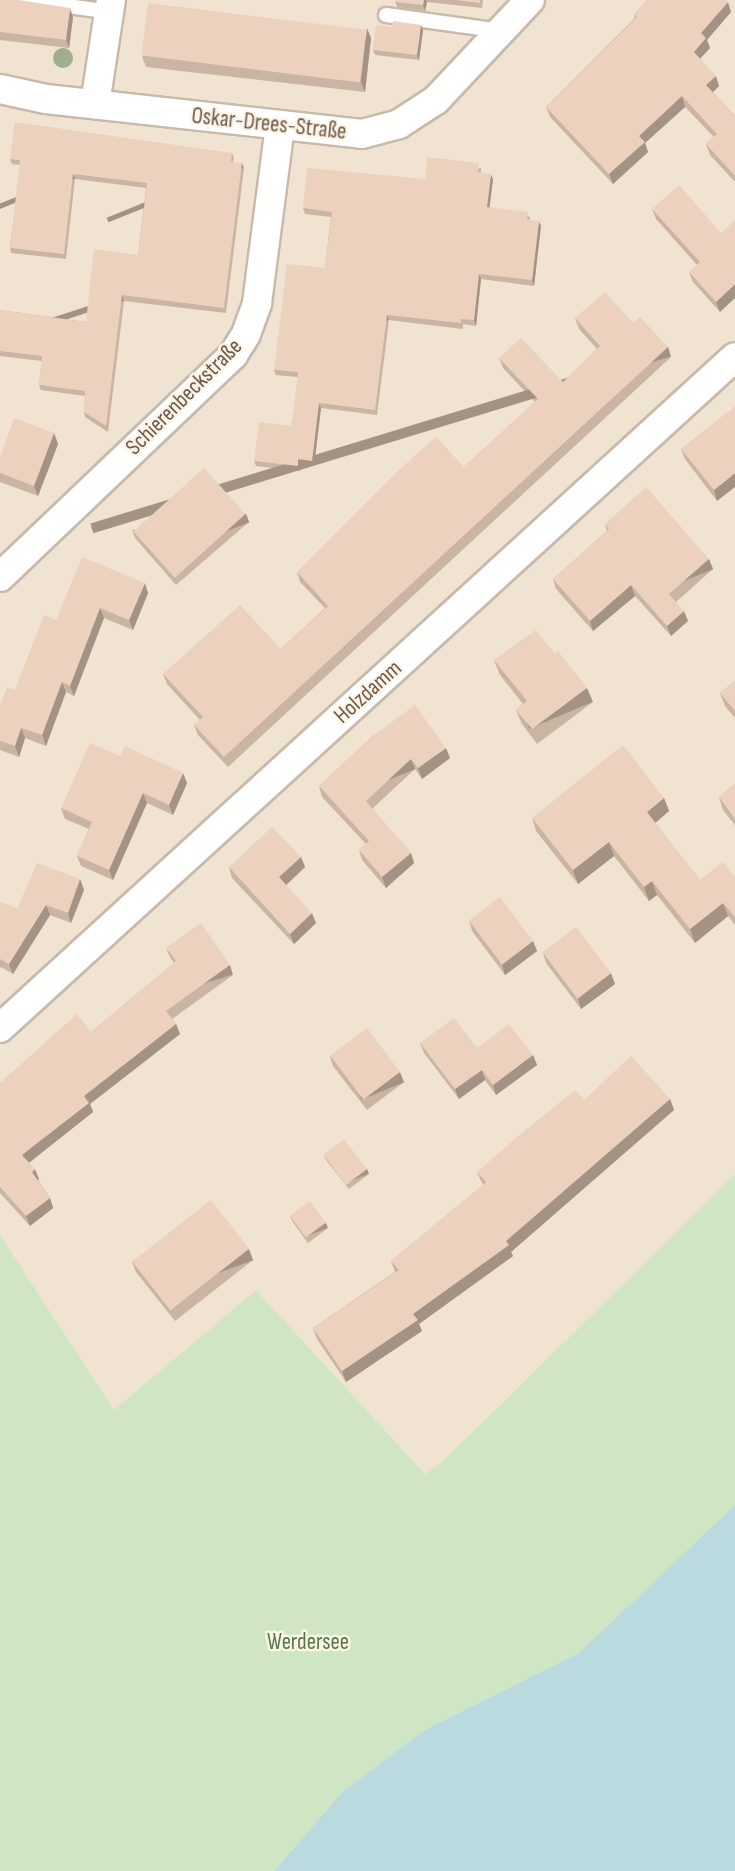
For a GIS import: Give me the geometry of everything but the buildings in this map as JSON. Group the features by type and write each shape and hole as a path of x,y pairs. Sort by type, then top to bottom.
{"street":[{"name":"Oskar-Drees-Straße","path":"0,89 280,127 362,134 399,124 436,100 530,0"},
{"path":"95,104 111,6"},
{"name":"Schierenbeckstraße","path":"0,577 240,344 257,303 280,127"},
{"name":"Holzdamm","path":"0,1028 735,357"}],"lane":[{"path":"25,0 111,6"},
{"path":"386,15 501,31"}],"shaded area":[{"path":"0,0 735,0 735,1174 441,1463 425,1474 256,1290 114,1411 0,1235"}],"green space":[{"name":"Werdersee","path":"735,1174 735,1505 669,1573 579,1653 424,1730 343,1791 274,1871 0,1871 0,1235 114,1410 256,1290 425,1474 441,1463"}],"water":[{"path":"735,1505 735,1871 274,1871 343,1791 424,1730 579,1653"}]}
